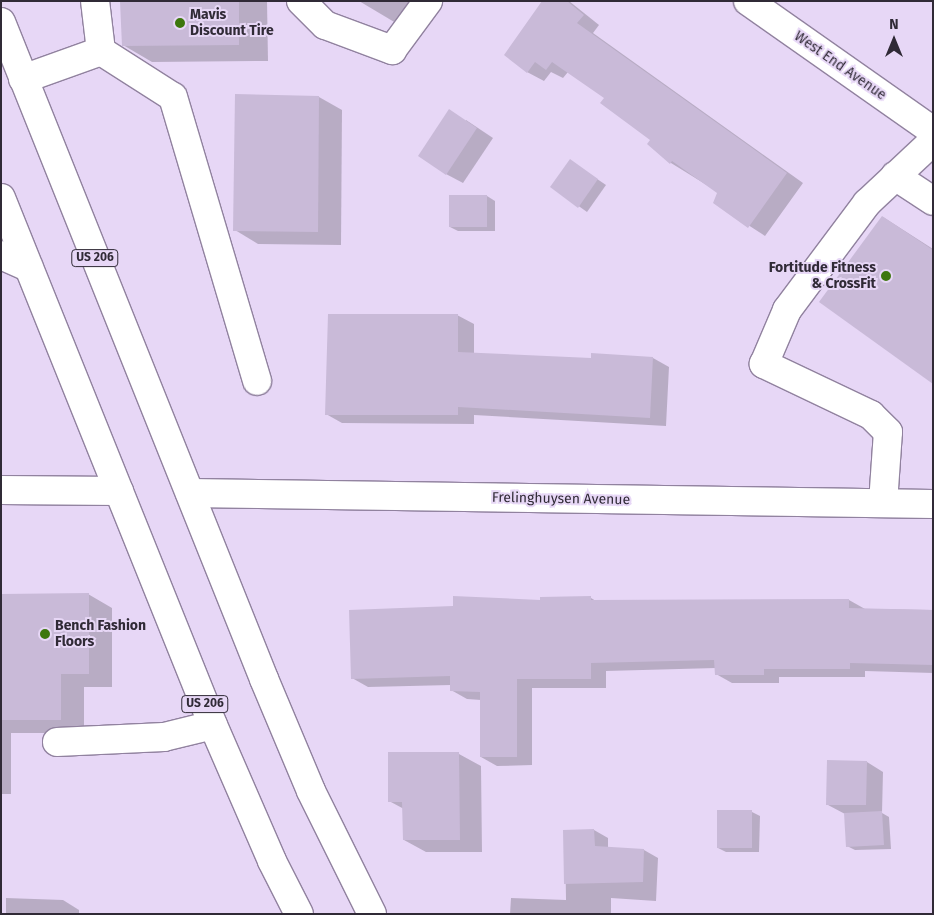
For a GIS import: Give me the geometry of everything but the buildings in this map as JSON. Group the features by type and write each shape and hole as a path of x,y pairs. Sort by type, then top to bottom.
{"main road":[{"path":"95,1 101,51"},
{"path":"301,1 325,24 392,50 428,1"},
{"name":"West End Avenue","path":"748,1 933,131"},
{"name":"US 206","path":"1,22 311,791 372,914"},
{"path":"23,79 101,51"},
{"path":"101,51 174,97 257,381"},
{"path":"883,503 888,432 871,415 764,364 788,310 867,203 933,141"},
{"path":"896,176 933,201"},
{"name":"US 206","path":"1,198 214,725 299,914"},
{"path":"1,254 28,267"},
{"path":"1,490 119,491"},
{"name":"Frelinghuysen Avenue","path":"190,493 933,504"},
{"path":"57,742 164,737 214,725"}],"place":[{"name":"Mavis Discount Tire","path":"180,23"},
{"name":"Fortitude Fitness & CrossFit","path":"886,276"},
{"name":"Bench Fashion Floors","path":"45,634"}]}
